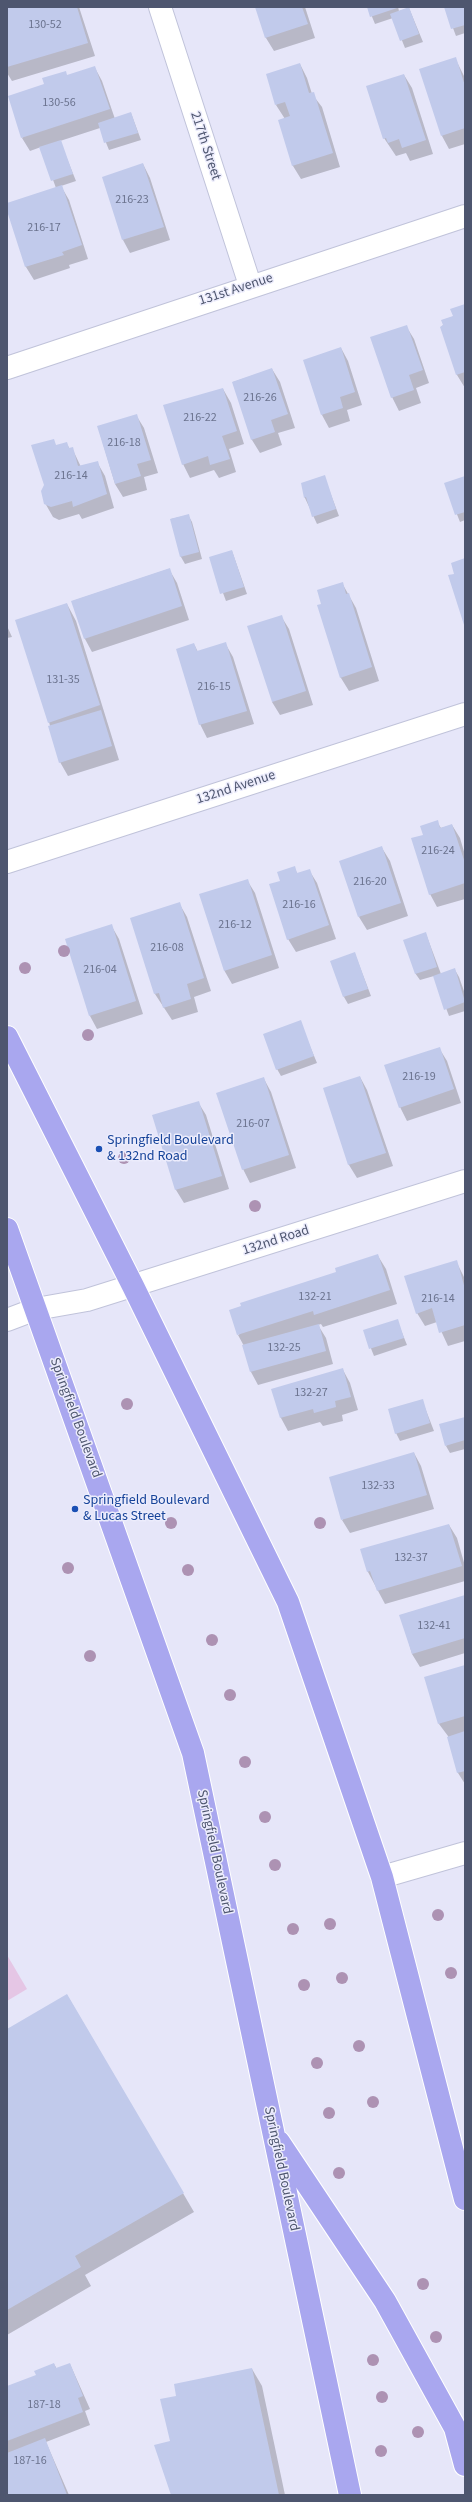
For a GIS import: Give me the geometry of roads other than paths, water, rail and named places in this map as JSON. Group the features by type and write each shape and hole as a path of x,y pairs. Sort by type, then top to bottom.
{"main road":[{"path":"7,1036 133,1286 288,1602 382,1877 465,2200"},
{"name":"Springfield Boulevard","path":"7,1229 193,1753 350,2495"},
{"path":"273,2132 385,2302 456,2428 465,2464"}],"street":[{"name":"217th Street","path":"160,7 250,285"},
{"name":"131st Avenue","path":"7,368 250,285 465,216"},
{"name":"132nd Avenue","path":"7,862 465,714"},
{"name":"132nd Road","path":"7,1320 36,1309 87,1300 465,1181"},
{"path":"382,1877 465,1853"}],"place":[{"name":"Springfield Boulevard & 132nd Road","path":"99,1149"},
{"name":"Springfield Boulevard & Lucas Street","path":"75,1509"}]}
